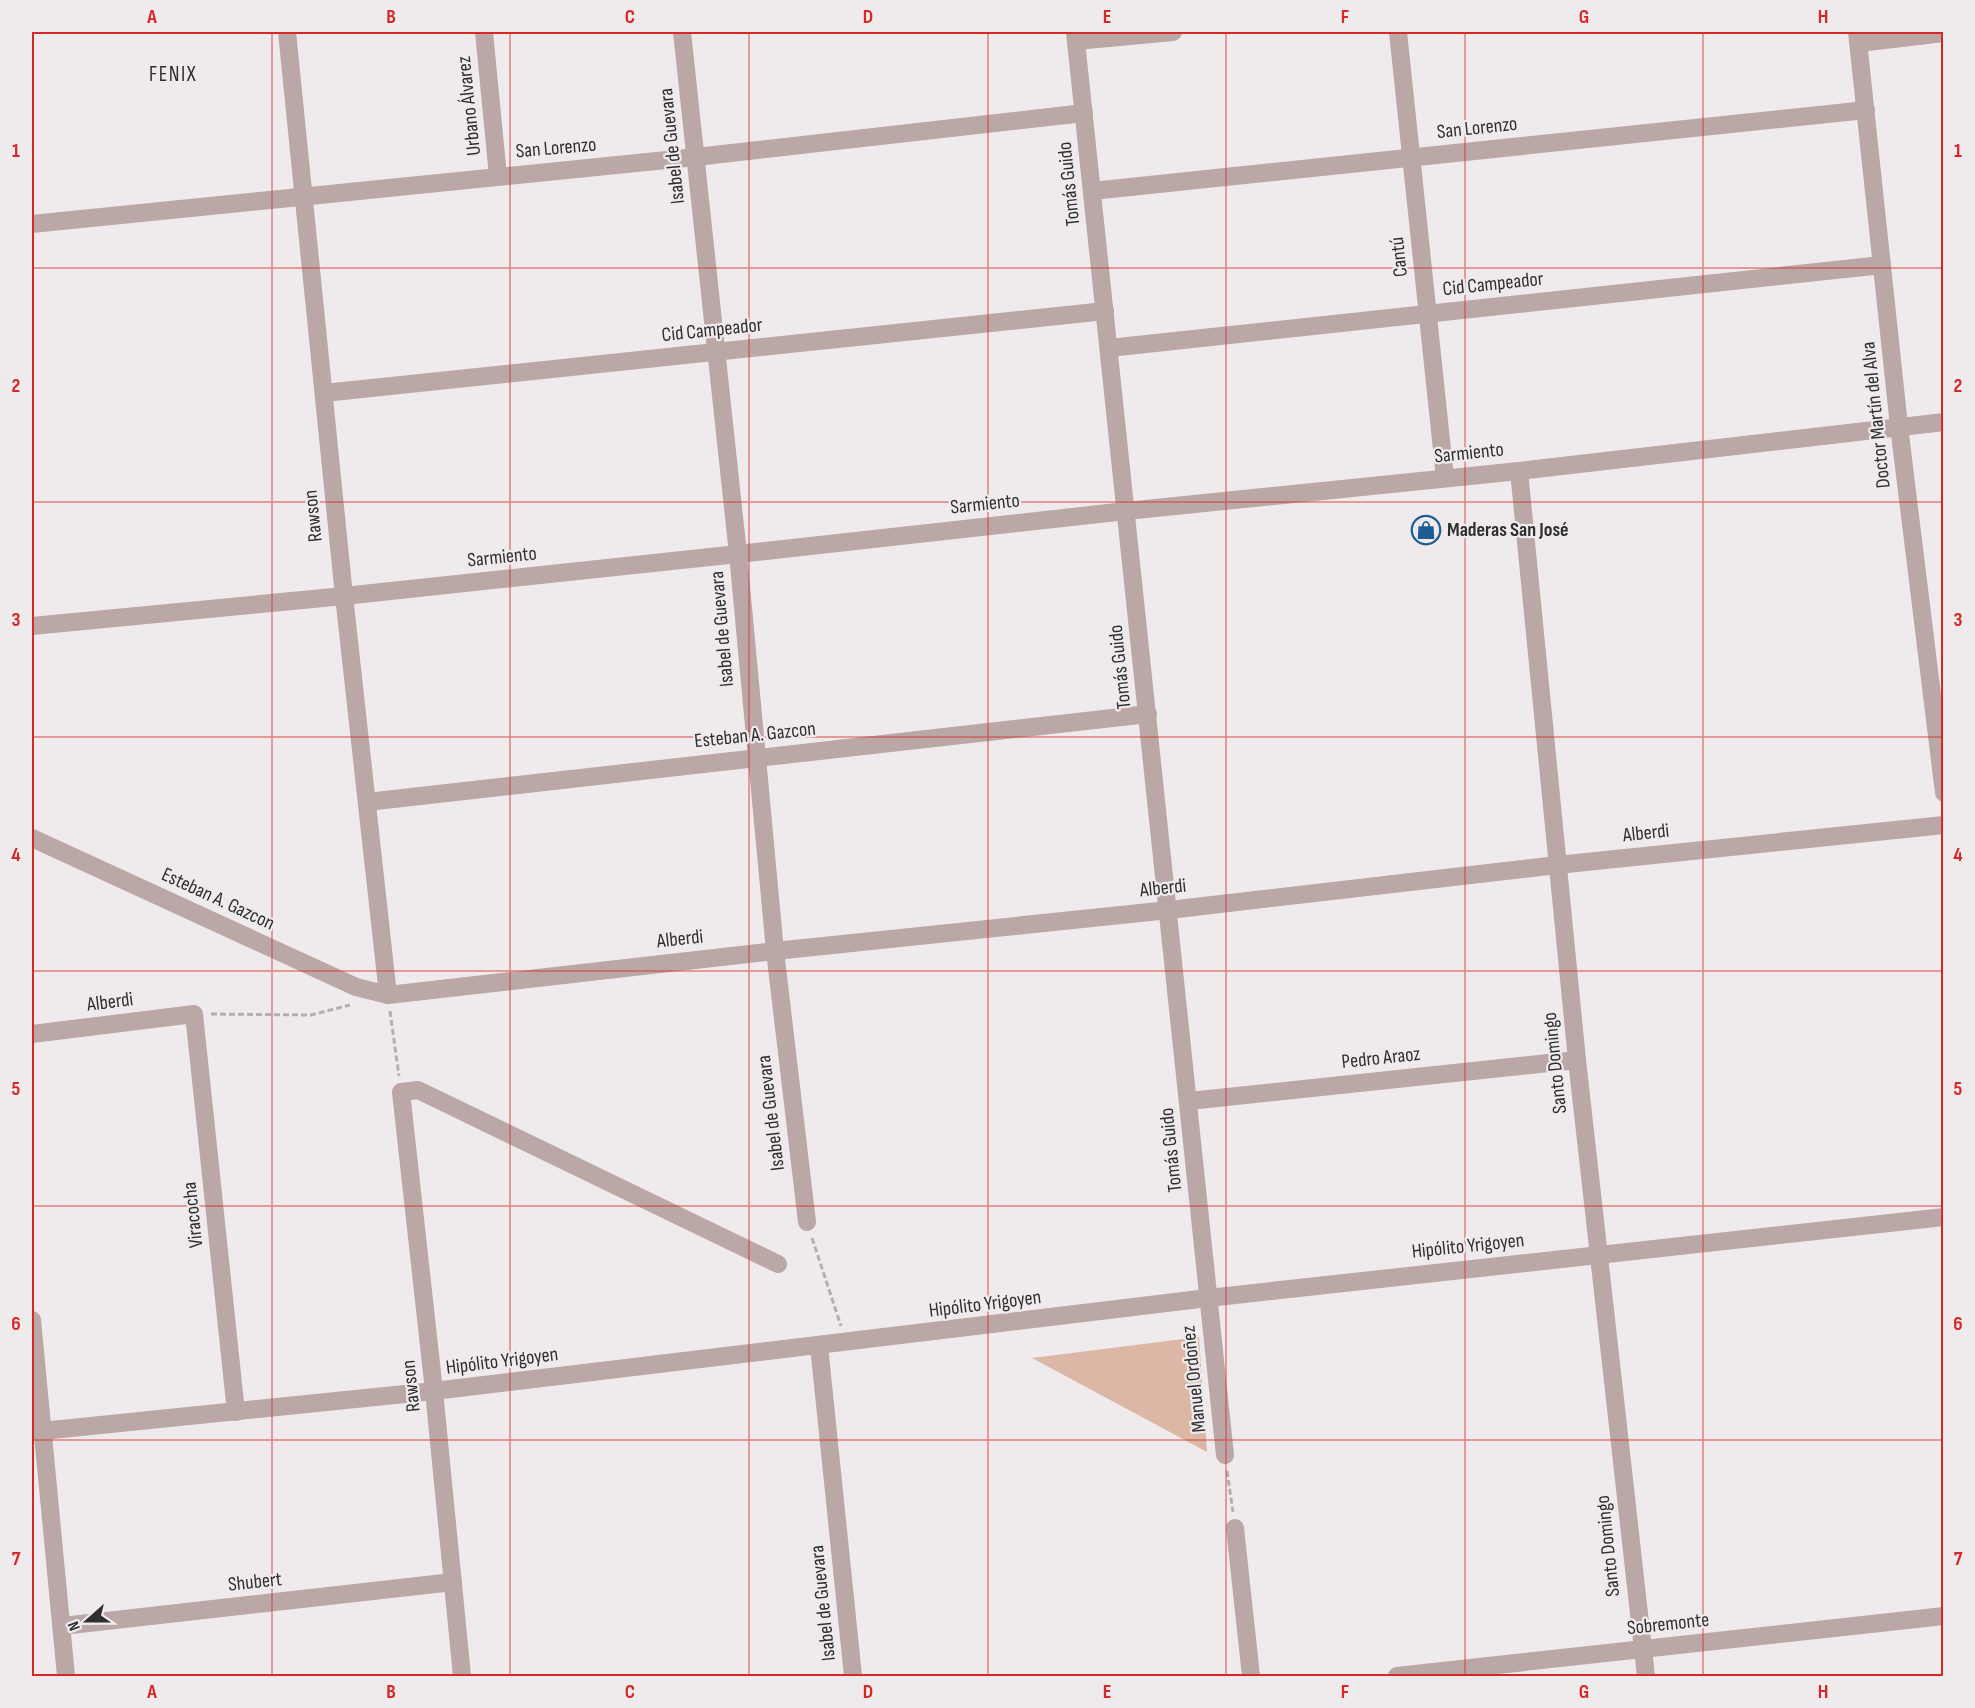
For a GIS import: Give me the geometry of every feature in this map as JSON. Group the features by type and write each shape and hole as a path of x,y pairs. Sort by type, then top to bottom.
{"street":[{"name":"Rawson","path":"287,32 387,995"},
{"name":"Urbano Álvarez","path":"484,32 498,176"},
{"name":"Isabel de Guevara","path":"682,32 718,353 775,951 807,1222"},
{"path":"1076,36 1173,32"},
{"name":"Cantú","path":"1398,32 1445,478"},
{"path":"1858,37 1944,33"},
{"name":"Tomás Guido","path":"1076,36 1208,1298"},
{"name":"Doctor Martín del Alva","path":"1858,37 1899,426 1944,794"},
{"name":"San Lorenzo","path":"1092,191 1866,110"},
{"name":"San Lorenzo","path":"32,224 696,158 1084,113"},
{"name":"Cid Campeador","path":"1109,348 1882,265"},
{"name":"Cid Campeador","path":"324,393 1105,311"},
{"name":"Sarmiento","path":"32,626 344,596 1519,471 1944,422"},
{"name":"Santo Domingo","path":"1519,471 1577,1060 1646,1677"},
{"name":"Esteban A. Gazcon","path":"367,802 1148,714"},
{"name":"Alberdi","path":"387,995 775,951 1169,910 1557,865 1944,825"},
{"name":"Esteban A. Gazcon","path":"32,838 356,987 387,995"},
{"name":"Alberdi","path":"32,1034 194,1014"},
{"name":"Viracocha","path":"194,1014 236,1412"},
{"name":"Pedro Araoz","path":"1189,1101 1577,1060"},
{"path":"401,1092 418,1090 778,1264"},
{"name":"Rawson","path":"401,1092 434,1391 462,1677"},
{"name":"Hipólito Yrigoyen","path":"37,1432 434,1391 1208,1298 1944,1217"},
{"name":"Manuel Ordoñez","path":"1208,1298 1225,1455"},
{"path":"32,1320 37,1432 62,1626 66,1677"},
{"name":"Isabel de Guevara","path":"819,1346 853,1677"},
{"path":"1235,1528 1251,1677"},
{"name":"Shubert","path":"62,1626 453,1582"},
{"name":"Sobremonte","path":"1397,1677 1944,1616"}],"path":[{"path":"387,995 401,1092"},
{"path":"194,1014 311,1015 355,1004"},
{"path":"807,1222 847,1343"},
{"path":"1225,1455 1235,1528"}],"shaded area":[{"path":"1199,1337 1207,1452 1032,1358"}],"place":[{"name":"Maderas San José","path":"1426,530"}],"district":[{"name":"FENIX","path":"173,74"}]}
